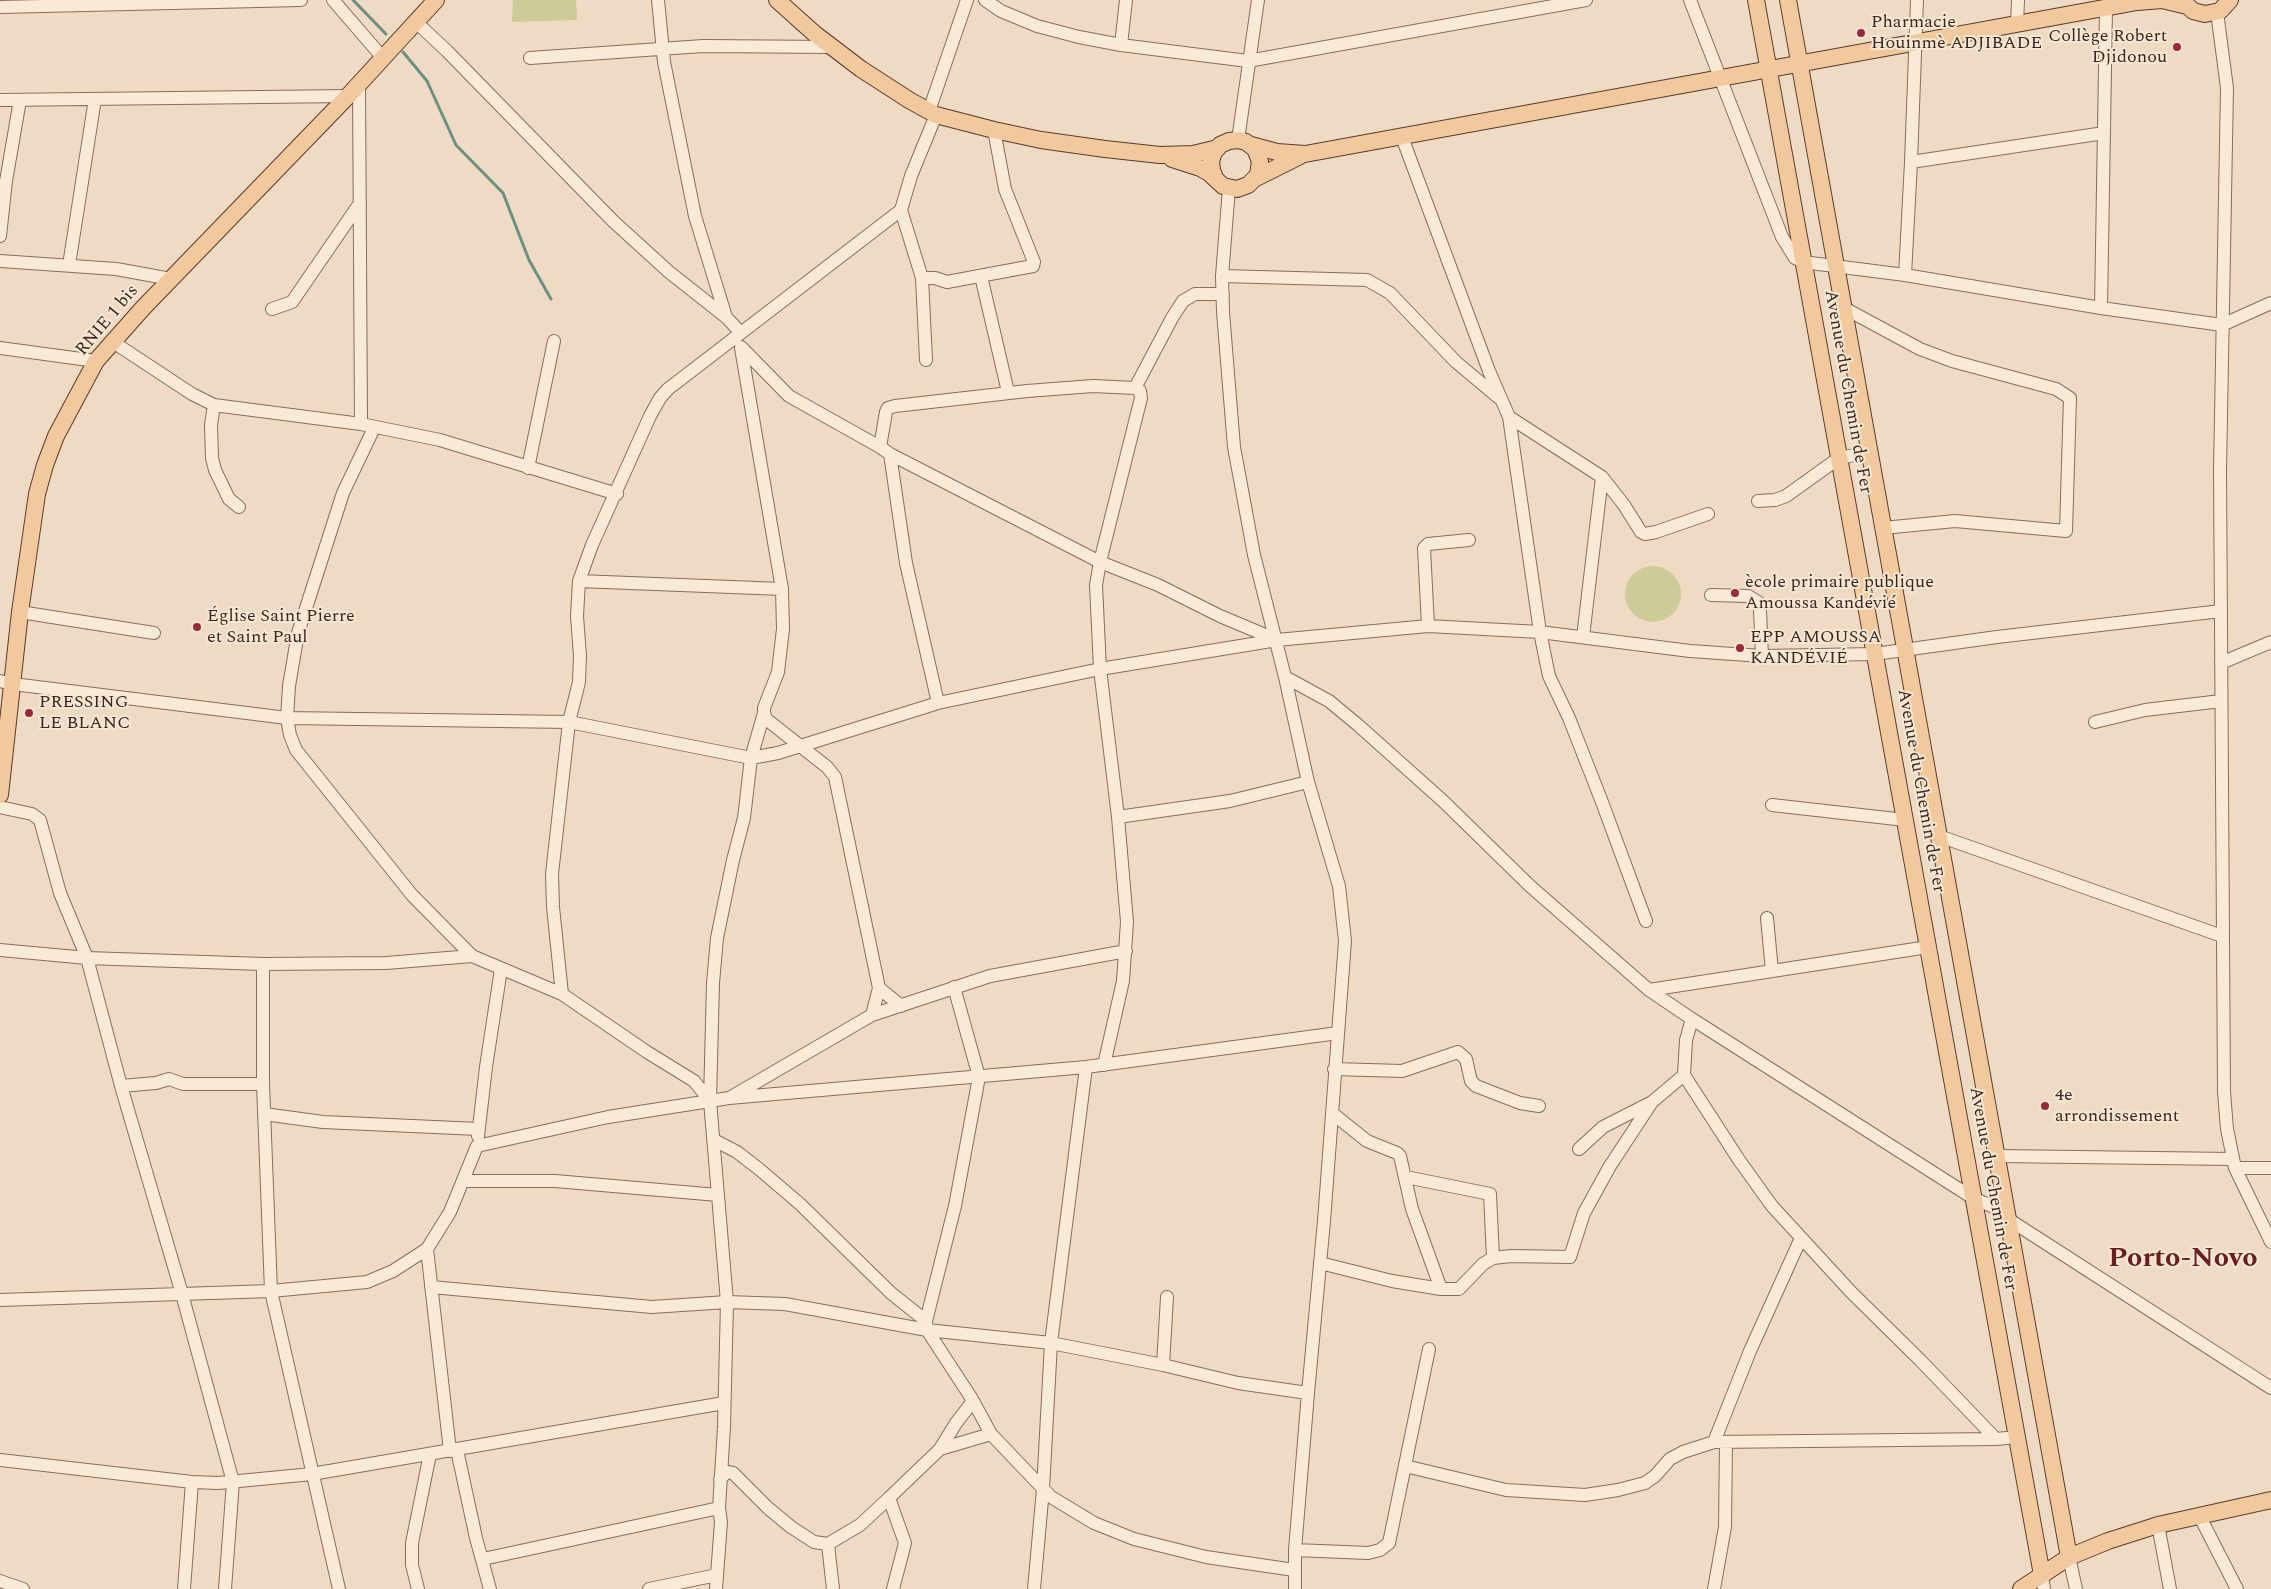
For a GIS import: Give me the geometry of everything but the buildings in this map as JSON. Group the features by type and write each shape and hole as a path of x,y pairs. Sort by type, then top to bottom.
{"main road":[{"name":"RNIE 1 bis","path":"0,795 7,682 20,612 37,494 44,465 56,436 96,361 171,279 348,96 436,0"},
{"path":"777,0 861,69 932,113 994,130 1050,141 1160,155 1193,154 1218,148 1226,142 1244,142 1277,152 1305,154 1768,69 1800,65 2139,1 2162,0 2184,3 2201,14 2217,12 2230,0"},
{"name":"Avenue du Chemin de Fer","path":"1756,0 2043,1582"},
{"name":"Avenue du Chemin de Fer","path":"1788,0 2070,1558"},
{"path":"1244,142 1257,152 1260,160 1256,178"},
{"path":"1215,178 1211,161 1218,148"},
{"path":"1160,155 1200,168 1229,188 1243,188 1256,178 1305,154"},
{"path":"2021,1589 2043,1582 2070,1558 2095,1546 2158,1525 2271,1500"}],"street":[{"path":"0,7 27,3 301,0"},
{"path":"333,0 383,58"},
{"path":"658,0 662,49 695,216 726,317 739,340 789,396 885,451 1100,562 1158,586 1276,640"},
{"path":"926,360 922,278 901,210 967,0"},
{"path":"985,0 1001,10 1037,26 1079,37 1121,45 1248,61 1586,0"},
{"path":"1121,45 1126,0"},
{"path":"1244,142 1248,61 1258,0"},
{"path":"1690,0 1782,237 1795,258 1803,262 1905,275 2101,308 2222,325 2271,303"},
{"path":"1905,275 1916,0"},
{"path":"2017,24 2018,0"},
{"path":"2101,308 2106,8"},
{"path":"2217,12 2227,88 2222,325 2221,611 2224,1092 2227,1129 2234,1164 2271,1242"},
{"path":"416,22 447,51 613,221 670,272 726,317"},
{"path":"530,58 703,46 832,47"},
{"path":"359,83 360,203 368,426 343,492 300,625 289,686 287,718 290,735 296,750 412,895 472,956 562,994 647,1052 694,1081 710,1101"},
{"path":"0,100 348,96"},
{"path":"69,265 95,99"},
{"path":"0,236 6,181 20,100"},
{"path":"922,278 935,278 947,282 1033,266 1034,262 1006,189 994,130"},
{"path":"1911,162 2104,133"},
{"path":"1402,137 1500,400 1509,417 1540,632 1549,676 1569,718 1646,921"},
{"path":"1229,188 1222,276 1224,332 1234,447 1254,555 1285,677 1308,782 1333,861 1343,915 1345,966 1334,1069 1320,1263 1295,1550 1295,1589"},
{"path":"272,309 292,302 360,203"},
{"path":"562,994 552,890 569,722 579,682 580,656 577,616 579,581 592,545 660,398 668,389 739,340 901,210"},
{"path":"0,261 131,271 171,279"},
{"path":"981,276 1008,392"},
{"path":"1222,276 1367,280 1373,282 1390,293 1456,362 1500,400"},
{"path":"1135,388 1183,301 1194,294 1223,294"},
{"path":"1844,308 1920,349 1952,361 2056,389 2070,398 2066,531 1955,521 1883,528"},
{"path":"716,1589 721,1522 719,1508 727,1302 710,1101 715,952 733,860 744,818 751,758 764,708 778,672 784,629 782,589 739,340"},
{"path":"528,468 554,341"},
{"path":"113,342 192,394 214,405 368,426 440,440 616,494"},
{"path":"0,348 96,361"},
{"path":"938,703 906,563 885,451 886,412 888,408 1008,392 1093,386 1135,388 1140,391 1141,398 1096,585 1100,669 1118,817 1127,922 1123,980 1104,1065"},
{"path":"214,405 211,425 212,458 215,470 229,499 239,507"},
{"path":"1509,417 1602,477 1624,505 1641,532 1645,534 1708,514"},
{"path":"1758,501 1775,500 1786,496 1839,458 1870,452"},
{"path":"1583,637 1602,477"},
{"path":"1428,626 1424,548 1428,544 1469,540"},
{"path":"579,581 782,589"},
{"path":"1711,594 1748,596 1758,602 1762,656"},
{"path":"7,682 287,718 569,722 751,758 778,753 938,703 1100,669 1276,640 1428,626 1540,632 1690,651 1762,656 1874,654 1996,637 2221,611"},
{"path":"20,612 154,633"},
{"path":"2221,662 2271,642"},
{"path":"1285,677 1329,701 1358,725 1443,801 1530,886 1649,990 1973,1198 1996,1208 2008,1219 2271,1388"},
{"path":"2095,722 2145,710 2221,701"},
{"path":"764,713 766,719 827,767 835,777 879,988 872,1015"},
{"path":"1118,817 1230,801 1308,782"},
{"path":"1772,805 1905,820"},
{"path":"0,807 32,814 40,820 60,893 87,958 121,1086 182,1294 233,1482 225,1589"},
{"path":"1939,836 2222,936"},
{"path":"1767,918 1772,971"},
{"path":"1649,990 1928,947"},
{"path":"0,950 87,958 263,964 386,963 472,956"},
{"path":"729,1098 872,1015 990,976 1126,951"},
{"path":"263,964 262,1084 271,1291 339,1589"},
{"path":"0,1300 271,1291 368,1282 393,1271 427,1249 450,1212 477,1146 501,969"},
{"path":"927,1325 955,1206 979,1077 954,987"},
{"path":"879,988 901,1006"},
{"path":"1692,1019 1686,1040 1684,1075 1739,1160 1772,1206 1851,1292 1996,1439"},
{"path":"477,1146 608,1117 729,1098 1086,1067 1338,1032"},
{"path":"1334,1069 1402,1071 1458,1052 1466,1059 1471,1081 1476,1086 1520,1102 1538,1106"},
{"path":"1034,1589 1043,1489 1051,1343 1086,1067"},
{"path":"1579,1149 1604,1127 1652,1102 1684,1075"},
{"path":"121,1086 156,1083 169,1079 183,1084 262,1084"},
{"path":"1320,1263 1392,1281 1441,1289 1460,1289 1483,1264 1493,1258 1511,1256 1570,1257 1578,1228 1592,1195 1652,1102"},
{"path":"1332,1113 1368,1142 1397,1153 1402,1162 1416,1224 1441,1289"},
{"path":"264,1114 323,1122 478,1129"},
{"path":"714,1140 737,1152 800,1204 927,1325 992,1434 1051,1497 1094,1523 1134,1539 1206,1557 1294,1570"},
{"path":"1997,1156 2234,1164 2271,1168"},
{"path":"1406,1177 1490,1194 1493,1258"},
{"path":"464,1181 555,1182 718,1196"},
{"path":"1714,1589 1725,1528 1720,1442 1750,1351 1800,1238"},
{"path":"427,1249 454,1450 490,1589"},
{"path":"431,1287 652,1307 727,1302 784,1304 1051,1343 1163,1365 1238,1383 1308,1393"},
{"path":"1163,1365 1168,1297"},
{"path":"1295,1550 1368,1553 1380,1550 1389,1542 1429,1349"},
{"path":"720,1479 727,1472 733,1473 768,1508 791,1527 814,1542 828,1544 860,1525 940,1449 956,1423 973,1401"},
{"path":"0,1460 192,1482 233,1482 312,1474 724,1403"},
{"path":"940,1449 992,1434"},
{"path":"1405,1466 1506,1490 1585,1495 1618,1490 1645,1482 1654,1476 1670,1459 1683,1452 1720,1442 1996,1439 2017,1437"},
{"path":"418,1589 412,1565 412,1543 430,1454"},
{"path":"184,1589 192,1482"},
{"path":"889,1498 906,1543 894,1589"},
{"path":"483,1559 719,1508"},
{"path":"2200,1515 2237,1589"},
{"path":"2158,1525 2170,1589"},
{"path":"828,1544 833,1589"},
{"name":"Avenue du Chemin de Fer","path":"2070,1558 2076,1589"},
{"path":"649,1589 717,1576"},
{"path":"0,1582 23,1589"}],"shaded area":[{"path":"513,0 576,0 577,20 512,22"},
{"path":"1648,566 1658,566 1673,574 1679,583 1681,594 1679,605 1673,614 1658,622 1648,622 1637,617 1630,610 1625,599 1625,589 1630,578 1637,571"}],"waterway":[{"path":"353,0 386,34"},
{"path":"403,52 427,81 456,145 503,193 529,260 551,299"}],"place":[{"name":"Pharmacie Houinmè ADJIBADE","path":"1861,33"},
{"name":"Collège Robert Djidonou","path":"2177,47"},
{"name":"ècole primaire publique Amoussa Kandévié","path":"1735,593"},
{"name":"Église Saint Pierre et Saint Paul","path":"197,627"},
{"name":"EPP AMOUSSA KANDÉVIÉ","path":"1740,648"},
{"name":"PRESSING LE BLANC","path":"29,713"},
{"name":"4e arrondissement","path":"2045,1106"}],"district":[{"name":"Porto-Novo","path":"2183,1261"}]}
